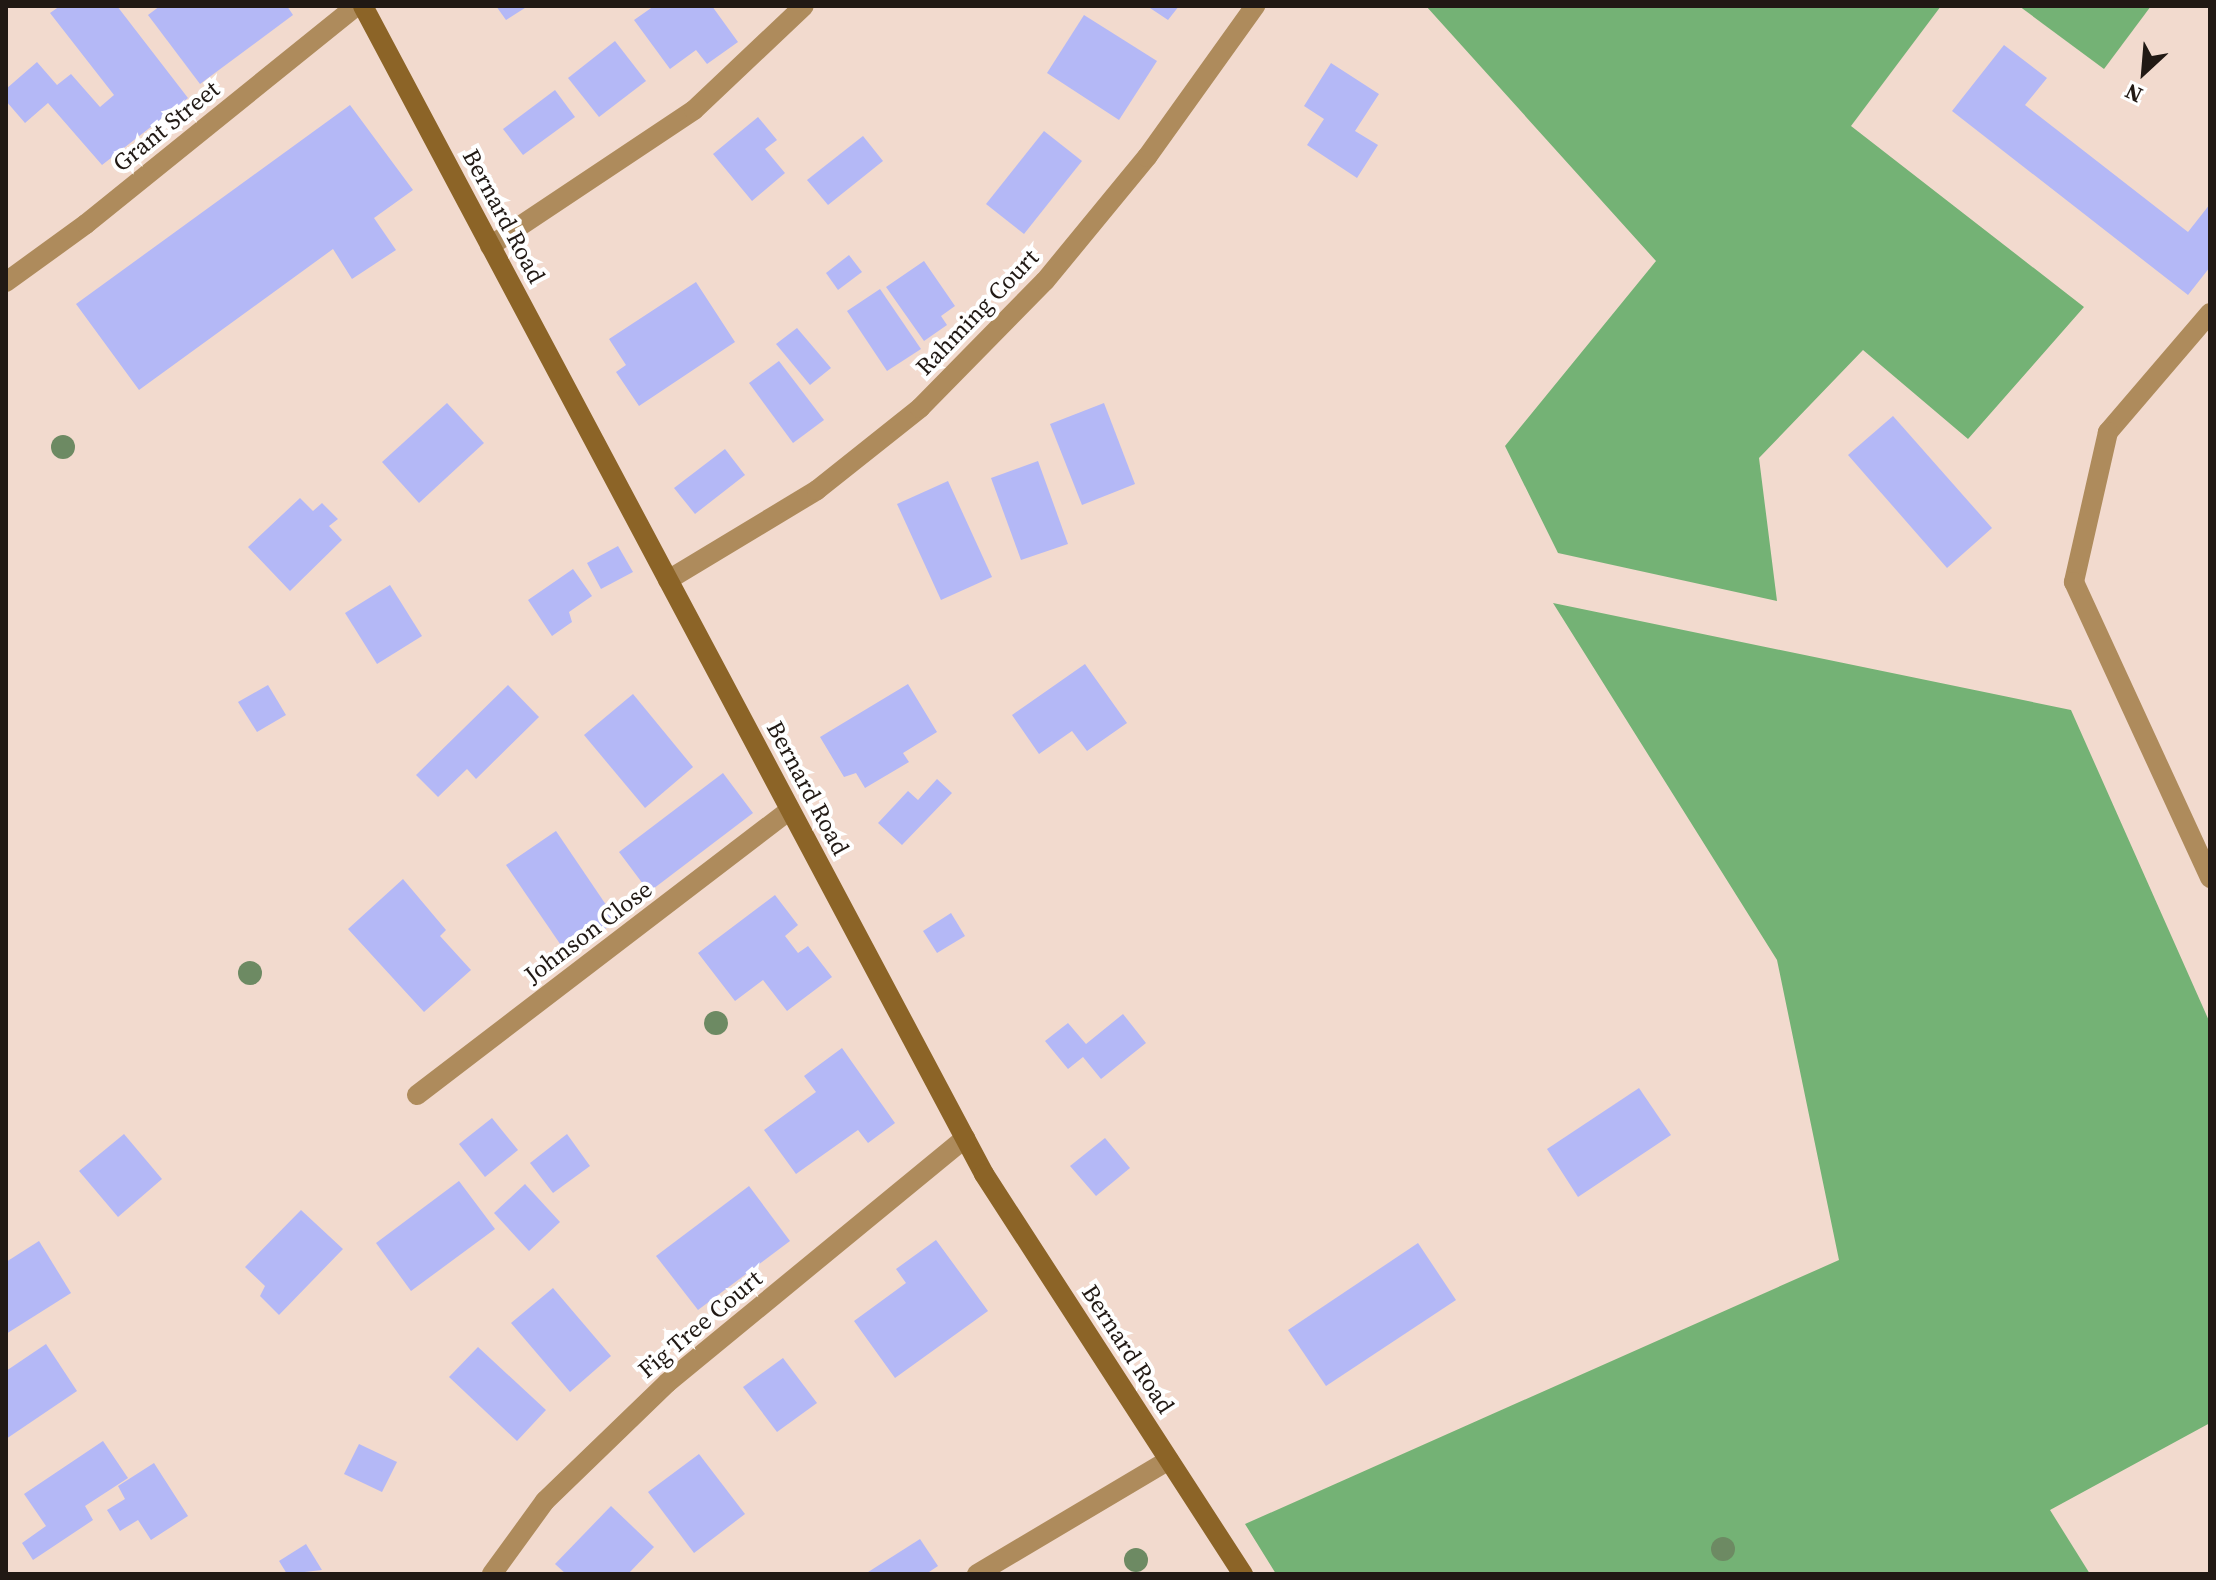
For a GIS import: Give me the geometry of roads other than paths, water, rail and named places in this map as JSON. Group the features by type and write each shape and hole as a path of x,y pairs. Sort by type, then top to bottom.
{"main road":[{"name":"Bernard Road","path":"363,6 965,1138 1243,1574"}],"street":[{"name":"Grant Street","path":"6,282 86,224 356,6"},
{"path":"490,246 694,110 804,6"},
{"name":"Rahming Court","path":"668,580 817,490 920,408 1045,281 1147,157 1255,6"},
{"path":"2210,313 2108,432 2074,582 2210,878"},
{"name":"Johnson Close","path":"417,1095 790,810"},
{"name":"Fig Tree Court","path":"492,1574 545,1501 667,1383 965,1138"},
{"path":"977,1574 1169,1460"}]}
